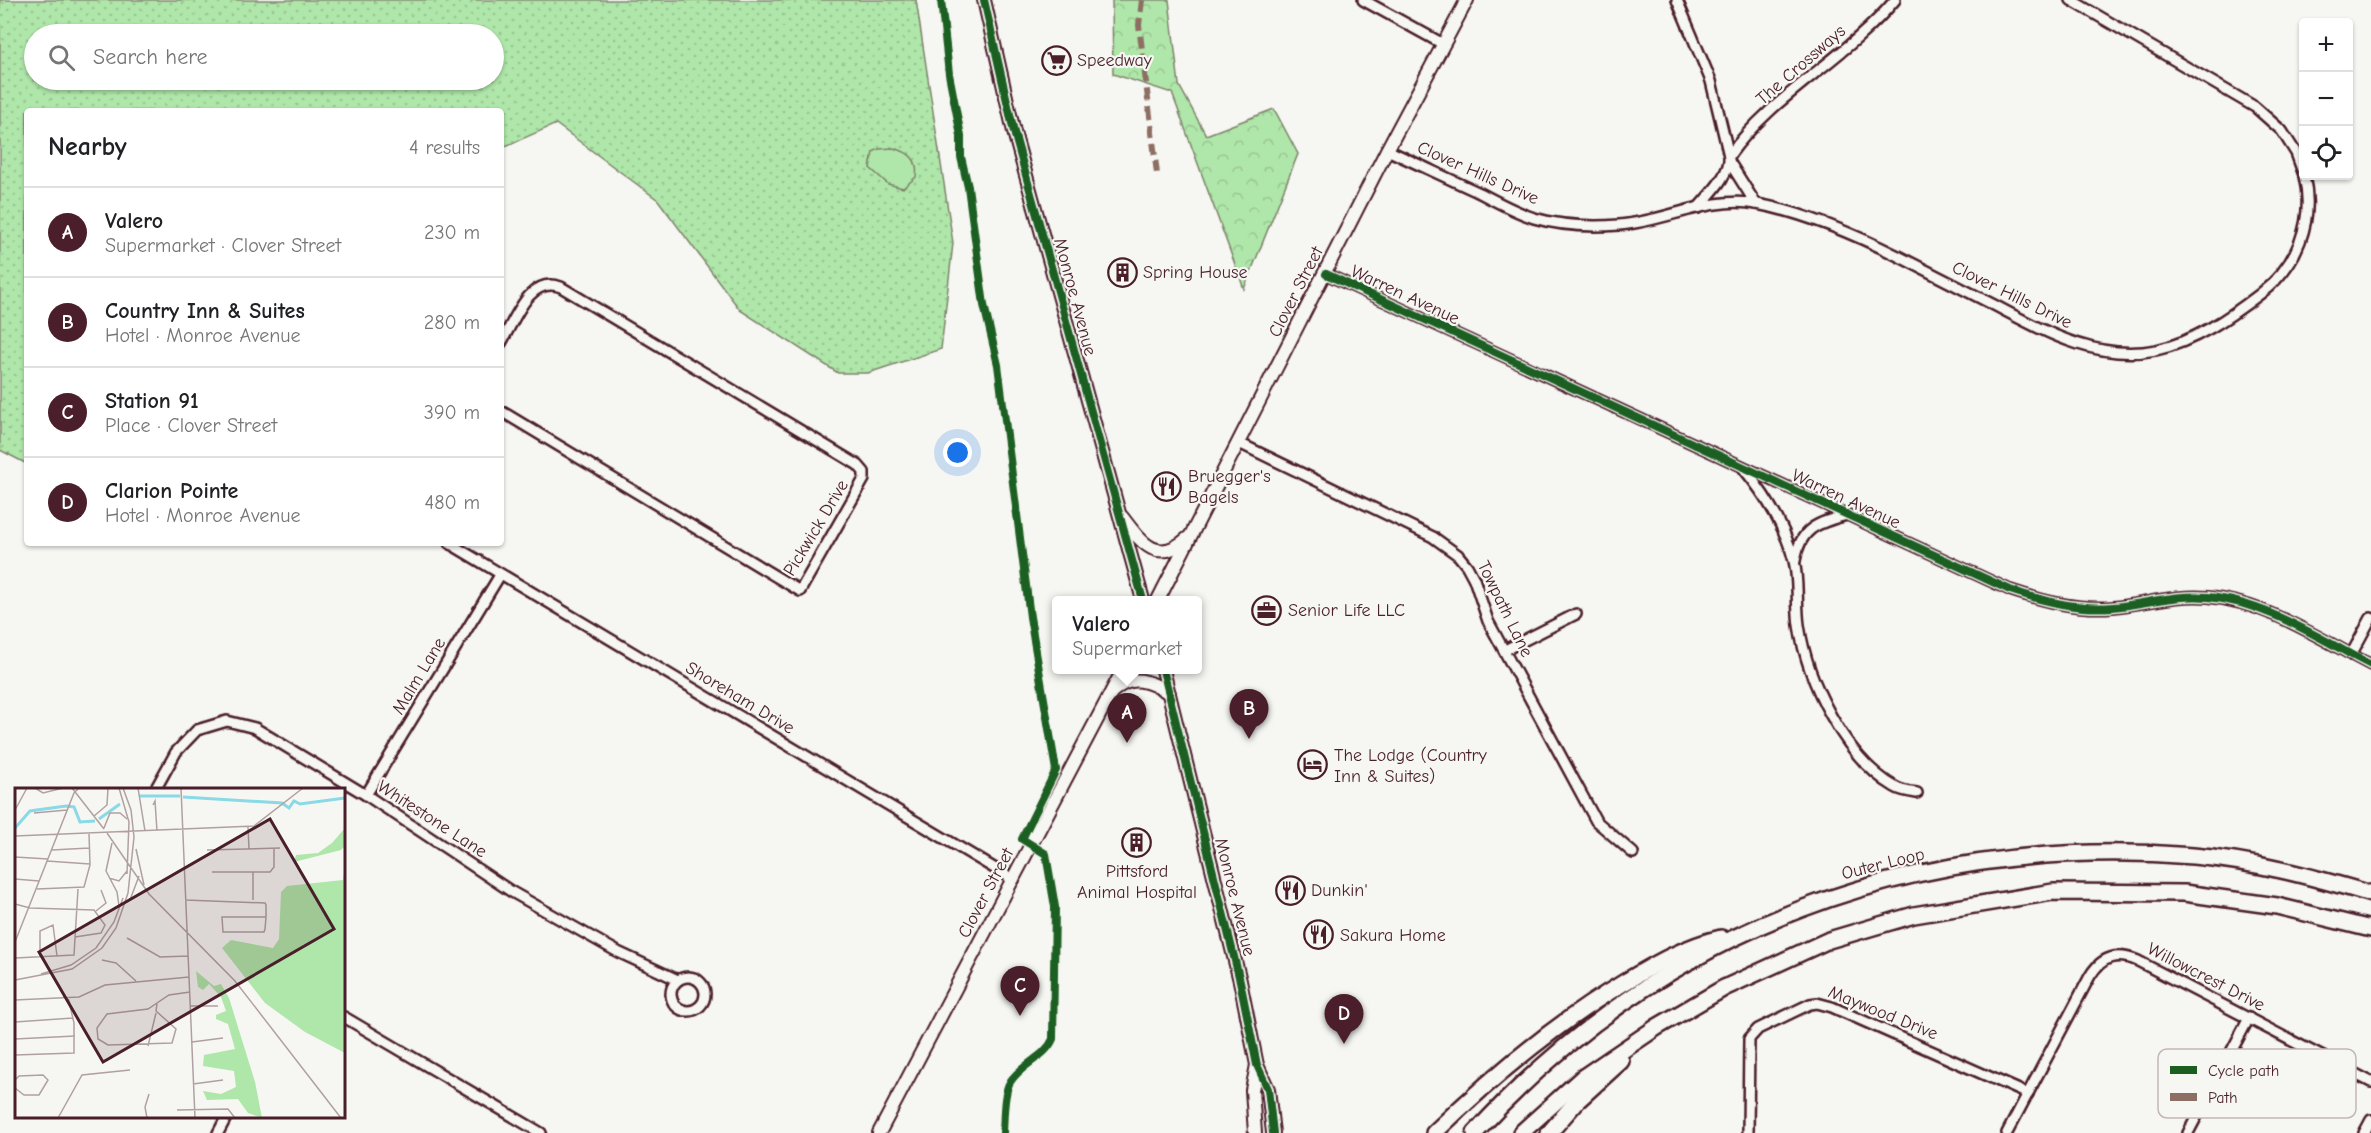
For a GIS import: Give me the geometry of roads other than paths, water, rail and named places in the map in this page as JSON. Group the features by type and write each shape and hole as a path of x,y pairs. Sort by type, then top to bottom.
{"highway":[{"name":"Outer Loop","path":"1475,1133 1497,1109 1584,1032 1670,973 1738,934 1809,904 1868,885 1985,861 2100,852 2194,856 2292,871 2371,894"},
{"path":"1521,1133 1582,1078 1657,1027 1724,988 1829,940 1914,915 2053,892 2184,893 2277,906 2371,929"},
{"path":"1434,1133 1524,1051 1580,1009 1652,966 1691,947 1738,934"},
{"path":"1549,1133 1577,1101 1657,1027"}],"main road":[{"name":"Monroe Avenue","path":"984,0 1014,132 1142,596"},
{"name":"Clover Street","path":"1160,596 1326,274 1387,150 1467,0"},
{"path":"1119,513 1145,546 1156,550 1173,550 1191,536"},
{"name":"Clover Street","path":"879,1133 1121,674"},
{"name":"Monroe Avenue","path":"1164,674 1240,981 1257,1065 1268,1089 1272,1133"},
{"path":"1112,692 1120,684 1139,679 1150,681 1169,693"},
{"name":"Monroe Avenue","path":"1256,1133 1252,1090 1257,1065"}],"street":[{"path":"1363,0 1443,44"},
{"path":"1677,0 1711,81 1730,160 1756,204"},
{"name":"The Crossways","path":"1730,160 1747,133 1871,26 1895,0"},
{"name":"Clover Hills Drive","path":"2071,0 2255,107 2282,131 2299,161"},
{"name":"Clover Hills Drive","path":"1387,150 1523,214 1546,221 1582,225 1618,225 1658,220 1729,201 1756,204 1818,221 1860,238 2063,340 2101,350 2136,353 2170,346 2208,329 2249,303 2281,276 2299,247 2305,230 2307,199 2305,180"},
{"path":"1698,208 1713,191 1730,160"},
{"name":"Warren Avenue","path":"1326,274 1742,468 2031,597 2057,604 2096,608 2183,596 2230,600 2262,610 2371,665"},
{"name":"Pickwick Drive","path":"504,338 533,290 546,284 554,284 571,292 858,465 864,472 864,481 800,591 504,413"},
{"name":"Towpath Lane","path":"1239,443 1444,544 1467,566 1488,621 1596,821 1633,853"},
{"path":"1742,468 1764,494 1784,532 1795,563"},
{"path":"1847,515 1824,521 1798,542 1795,563 1801,634 1815,682 1828,709 1852,747 1875,773 1896,788 1917,794"},
{"name":"Shoreham Drive","path":"454,546 1014,880"},
{"name":"Malm Lane","path":"366,795 500,574"},
{"path":"1505,650 1576,614"},
{"path":"2352,655 2371,618"},
{"name":"Whitestone Lane","path":"156,788 176,752 189,736 208,725 227,721 255,728 366,795 512,892 618,952 678,980"},
{"name":"Willowcrest Drive","path":"2007,1133 2095,969 2112,956 2128,957 2138,961 2308,1049"},
{"name":"Maywood Drive","path":"1748,1133 1749,1039 1758,1029 1817,1003 1832,1007 2028,1094"},
{"path":"345,1018 541,1133"},
{"path":"2233,1049 2249,1018"},
{"name":"Willowcrest Drive","path":"2356,1074 2371,1082"},
{"path":"219,1133 226,1118"},
{"path":"2188,1133 2196,1118"},
{"path":"2364,1133 2371,1120"}],"place":[{"name":"Speedway","path":"1056,60"},
{"name":"Spring House","path":"1122,272"},
{"name":"Bruegger's Bagels","path":"1167,486"},
{"name":"Senior Life LLC","path":"1267,610"},
{"name":"Country Inn & Suites","path":"1249,739"},
{"name":"Valero","path":"1127,743"},
{"name":"The Lodge (Country Inn & Suites)","path":"1313,765"},
{"name":"Pittsford Animal Hospital","path":"1137,842"},
{"name":"Dunkin'","path":"1290,890"},
{"name":"Sakura Home","path":"1319,935"},
{"name":"Station 91","path":"1020,1016"},
{"name":"Clarion Pointe","path":"1344,1044"}]}
